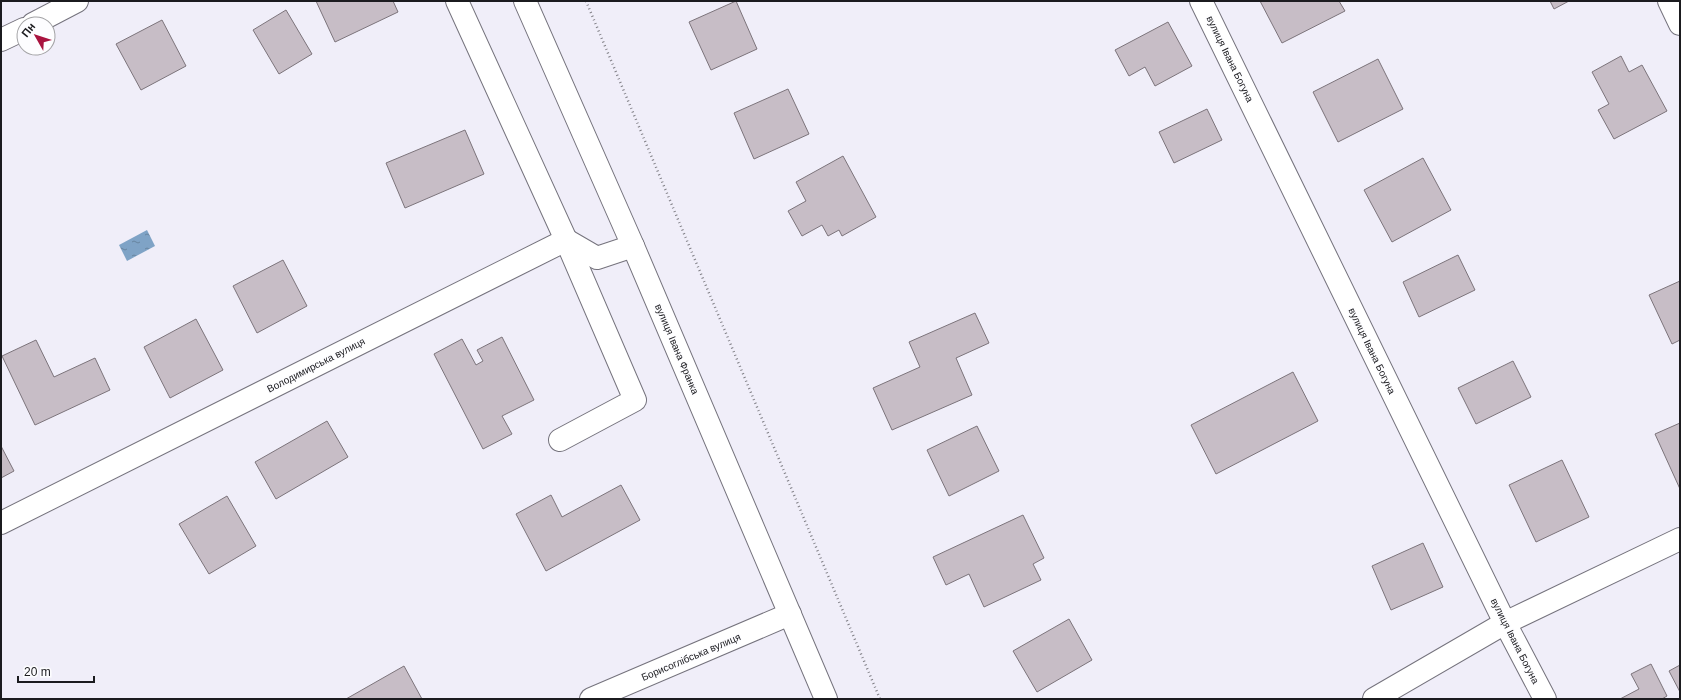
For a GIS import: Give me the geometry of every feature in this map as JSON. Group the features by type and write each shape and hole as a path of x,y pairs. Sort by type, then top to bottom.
{"street":[{"path":"48,16 77,1"},
{"path":"457,1 566,240 635,400 560,440"},
{"name":"вулиця Івана Франка","path":"525,1 633,246 826,699"},
{"name":"вулиця Івана Богуна","path":"1201,1 1505,623 1545,699"},
{"path":"1669,1 1680,24"},
{"path":"1,40 16,32"},
{"path":"566,240 597,258 633,246"},
{"name":"Володимирська вулиця","path":"1,523 566,240"},
{"path":"1374,699 1505,623 1680,539"},
{"name":"Борисоглібська вулиця","path":"591,699 790,614"}],"path":[{"path":"586,1 880,699"}],"water":[{"path":"147,230 155,246 127,261 119,245"}],"building":[{"path":"316,1 393,1 398,12 335,42"},
{"path":"736,1 757,49 711,70 689,22"},
{"path":"1260,1 1339,1 1345,11 1282,43"},
{"path":"1550,1 1569,1 1554,9"},
{"path":"286,10 312,54 279,74 253,30"},
{"path":"162,20 186,66 141,90 116,44"},
{"path":"1168,22 1192,66 1155,86 1145,67 1129,76 1115,50"},
{"path":"1621,56 1629,72 1642,65 1667,111 1614,139 1598,110 1609,104 1592,72"},
{"path":"1378,59 1403,109 1338,142 1313,92"},
{"path":"788,89 809,134 754,159 734,113"},
{"path":"1207,109 1222,140 1174,163 1159,132"},
{"path":"465,130 484,174 405,208 386,163"},
{"path":"843,156 876,217 842,236 839,230 828,236 822,225 802,236 788,211 806,201 796,182"},
{"path":"1423,158 1451,210 1392,242 1364,190"},
{"path":"1458,255 1475,290 1419,317 1403,282"},
{"path":"283,260 307,306 257,333 233,286"},
{"path":"1680,281 1680,340 1672,344 1649,295"},
{"path":"975,313 989,343 956,358 972,395 892,430 873,388 920,367 909,342"},
{"path":"196,319 223,370 170,398 144,347"},
{"path":"502,337 534,400 502,416 512,434 483,449 434,354 462,339 476,365 483,361 477,350"},
{"path":"36,340 54,377 95,358 110,390 35,425 2,356"},
{"path":"1513,361 1531,397 1476,424 1458,388"},
{"path":"1293,372 1318,421 1216,474 1191,425"},
{"path":"327,421 348,457 276,499 255,462"},
{"path":"1680,423 1680,489 1655,434"},
{"path":"977,426 999,471 949,496 927,450"},
{"path":"1,446 14,471 1,478"},
{"path":"1562,460 1589,517 1536,542 1509,485"},
{"path":"621,485 640,520 546,571 516,514 551,495 562,517"},
{"path":"227,496 256,546 209,574 179,524"},
{"path":"1023,515 1044,558 1033,564 1041,580 984,607 969,574 946,585 933,557"},
{"path":"1423,543 1443,587 1391,610 1372,566"},
{"path":"1069,619 1092,660 1037,692 1013,651"},
{"path":"1651,664 1667,696 1662,699 1620,699 1639,689 1631,674"},
{"path":"1680,665 1680,692 1669,671"},
{"path":"404,666 422,699 346,699"}]}
